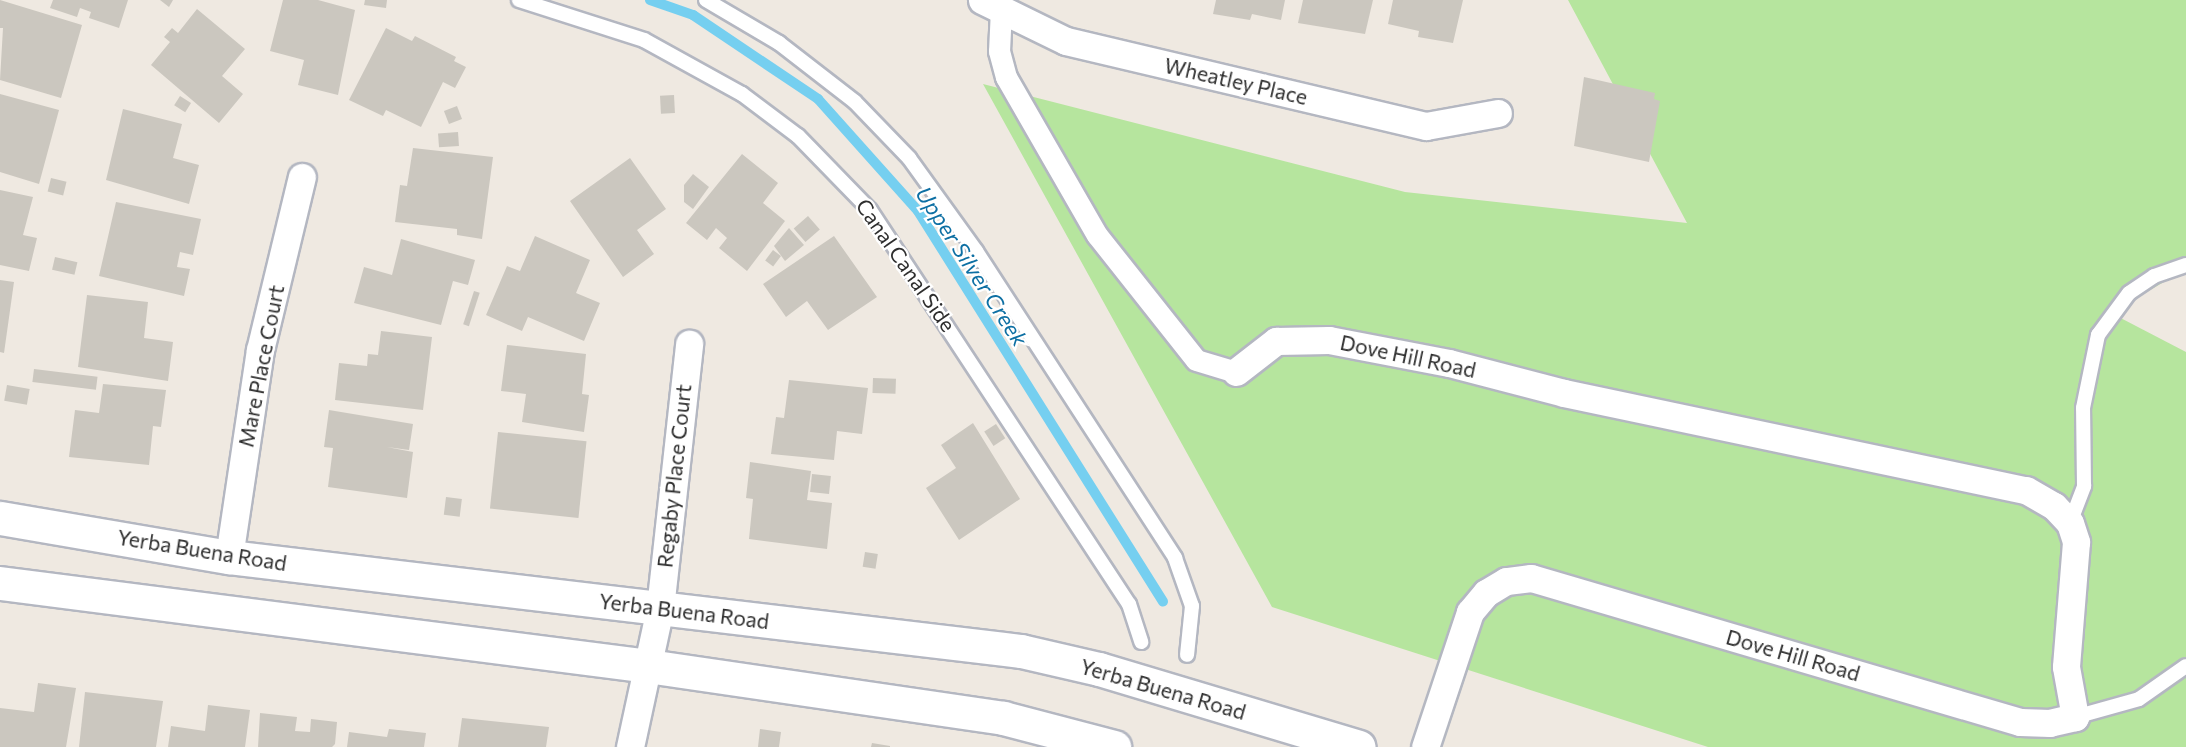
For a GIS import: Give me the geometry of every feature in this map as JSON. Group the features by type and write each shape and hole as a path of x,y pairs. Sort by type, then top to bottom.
{"main road":[{"name":"Yerba Buena Road","path":"0,518 229,557 1021,651 1099,669 1359,747"},
{"path":"0,583 648,666 1003,718 1114,747"}],"street":[{"name":"Wheatley Place","path":"991,4 1066,41 1426,126 1498,113"},
{"path":"991,4 1006,77 1097,235 1196,360 1236,372"},
{"name":"Mare Place Court","path":"229,557 260,350 302,177"},
{"name":"Dove Hill Road","path":"1236,372 1276,341 1340,342 2026,490 2054,506 2070,523"},
{"name":"Regaby Place Court","path":"630,747 660,609 689,344"},
{"path":"2070,523 2077,561 2066,667 2074,717"},
{"name":"Dove Hill Road","path":"1425,747 1470,612 1486,593 1506,581 1531,578 2020,722 2050,723 2074,717"}],"lane":[{"name":"Canal Canal Side","path":"519,0 644,40 742,94 798,136 862,201 896,244 1129,604 1141,642"},
{"path":"706,0 779,43 855,102 909,158 982,261 1175,558 1192,606 1187,655"},
{"path":"2070,523 2084,486 2083,408 2098,335 2129,293 2154,276 2186,265"},
{"path":"2074,717 2139,699 2186,666"}],"green space":[{"path":"1568,0 2186,0 2186,269 2111,313 2186,352 2186,747 1708,747 1272,607 983,84 1405,192 1687,223"}],"building":[{"path":"0,0 82,25 61,98 0,80 3,28 0,28"},
{"path":"53,0 128,0 119,28 89,18 91,12 80,8 77,17 50,8"},
{"path":"160,0 173,0 169,7"},
{"path":"283,0 318,0 355,10 338,95 298,85 304,60 270,51"},
{"path":"365,0 387,0 386,8 364,5"},
{"path":"1216,0 1285,0 1281,20 1252,14 1250,20 1213,14"},
{"path":"1303,0 1373,0 1365,34 1298,23"},
{"path":"1393,0 1463,0 1453,43 1418,37 1419,31 1388,24"},
{"path":"197,9 245,49 222,76 243,94 219,123 151,65 170,42 164,37 172,28 178,33"},
{"path":"386,28 412,41 415,36 456,57 454,61 466,67 455,88 443,82 421,127 386,110 383,116 349,100"},
{"path":"1584,77 1655,93 1654,99 1660,101 1649,162 1574,146"},
{"path":"0,94 59,110 39,184 0,172"},
{"path":"674,95 675,113 661,114 660,96"},
{"path":"180,96 191,103 185,112 174,105"},
{"path":"457,106 462,119 449,124 444,111"},
{"path":"123,109 182,124 173,158 199,165 189,204 106,180"},
{"path":"458,132 459,146 439,147 438,133"},
{"path":"413,148 493,157 482,239 457,235 457,229 395,222 400,185 407,186"},
{"path":"742,154 778,183 763,203 785,221 747,271 719,248 727,238 716,228 707,240 686,223"},
{"path":"630,158 666,209 637,230 654,254 623,277 570,201"},
{"path":"693,174 709,187 693,209 684,202 684,185"},
{"path":"51,178 67,182 63,195 48,192"},
{"path":"0,190 33,197 23,235 37,238 29,271 0,265"},
{"path":"116,202 201,219 193,255 180,252 177,267 190,269 184,296 99,276"},
{"path":"808,216 820,230 805,242 794,228"},
{"path":"789,228 804,245 785,261 774,246"},
{"path":"535,236 590,260 576,293 600,303 584,341 528,317 522,331 486,315 507,266 520,271"},
{"path":"834,236 877,297 828,330 807,301 786,317 763,284"},
{"path":"401,239 475,260 468,285 453,281 441,325 354,303 364,267 392,275"},
{"path":"773,250 781,256 773,266 765,260"},
{"path":"55,257 77,262 74,275 52,270"},
{"path":"0,280 14,282 4,353 0,352"},
{"path":"474,291 480,293 469,326 463,324"},
{"path":"87,295 148,302 144,338 173,342 168,381 78,367"},
{"path":"381,331 432,337 423,410 335,400 339,363 367,366 368,354 378,355"},
{"path":"507,345 586,354 582,394 589,395 584,432 522,422 526,394 501,391"},
{"path":"34,369 98,377 96,390 32,382"},
{"path":"873,378 896,379 895,394 872,393"},
{"path":"789,380 868,388 862,434 837,431 834,460 771,454 776,417 784,418"},
{"path":"103,384 166,390 161,427 153,426 149,465 69,457 75,410 99,413"},
{"path":"7,385 30,389 27,405 4,401"},
{"path":"329,410 413,424 409,450 387,447 413,452 407,498 328,487 333,448 324,447"},
{"path":"973,423 1020,499 959,540 926,488 956,468 941,445"},
{"path":"996,424 1005,438 994,446 984,432"},
{"path":"498,432 587,441 578,518 490,509"},
{"path":"750,462 811,471 807,500 832,503 827,549 749,539 753,499 746,498"},
{"path":"812,474 831,476 829,494 810,492"},
{"path":"446,497 462,499 460,517 444,515"},
{"path":"865,552 878,554 875,569 863,567"},
{"path":"38,683 76,688 66,747 0,747 0,708 34,712"},
{"path":"85,692 163,701 156,747 79,747"},
{"path":"208,705 250,710 245,747 168,747 171,726 205,731"},
{"path":"260,713 297,717 295,731 310,732 311,719 337,722 335,744 332,747 258,747"},
{"path":"462,718 549,727 546,747 458,747"},
{"path":"389,729 426,733 424,747 347,747 349,732 387,737"},
{"path":"760,729 781,732 779,747 758,747"},
{"path":"872,743 890,746 890,747 871,747"}],"waterway":[{"name":"Upper Silver Creek","path":"650,0 693,15 818,99 918,211 1163,601"}]}
